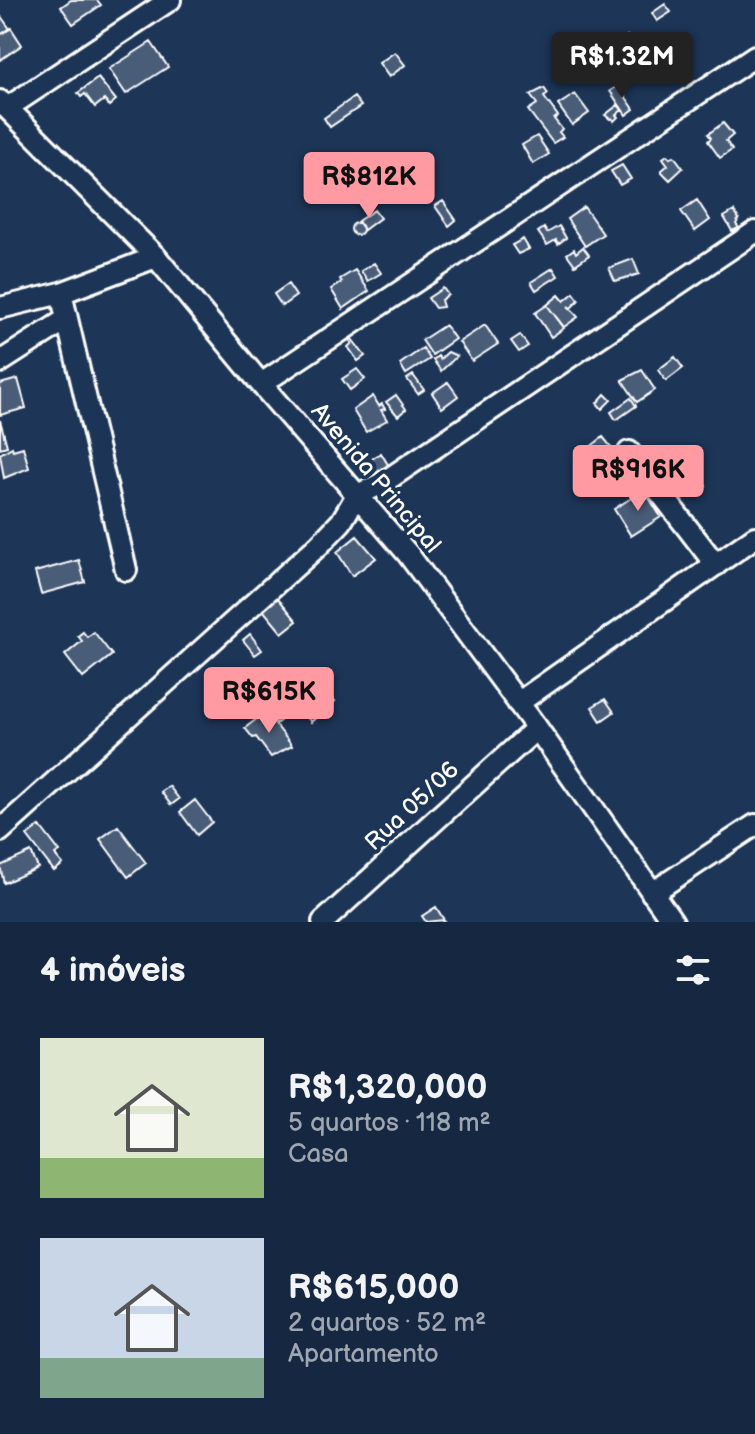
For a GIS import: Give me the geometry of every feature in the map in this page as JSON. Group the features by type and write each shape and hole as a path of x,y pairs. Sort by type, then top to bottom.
{"street":[{"path":"4,104 170,0"},
{"path":"261,384 755,56"},
{"name":"Avenida Principal","path":"4,104 156,257 408,554 537,728 673,922"},
{"path":"0,831 319,545 341,522 357,495 381,484 755,232"},
{"path":"0,308 61,293 156,257"},
{"path":"61,293 126,570"},
{"path":"0,362 67,319"},
{"path":"629,452 716,565"},
{"path":"518,703 755,537"},
{"name":"Rua 05/06","path":"323,922 537,728"},
{"path":"652,893 755,825"}],"building":[{"path":"71,0 97,0 101,5 73,24 61,7"},
{"path":"665,4 671,12 657,21 652,13"},
{"path":"0,15 10,29 0,35"},
{"path":"11,28 22,45 0,60 0,35"},
{"path":"627,36 642,59 629,68 614,46"},
{"path":"151,42 168,67 126,94 109,69"},
{"path":"395,52 405,65 389,77 379,63"},
{"path":"98,78 116,100 109,106 104,100 95,107 85,94 81,97 78,93"},
{"path":"618,86 634,109 626,115 610,91"},
{"path":"544,88 548,94 544,97 558,116 554,119 562,129 559,132 563,137 553,143 528,110 537,104 530,95"},
{"path":"575,94 589,113 572,125 558,105"},
{"path":"354,97 361,106 330,127 324,118"},
{"path":"618,105 622,110 614,121 605,115"},
{"path":"723,123 733,135 726,141 732,150 720,158 708,141 711,138 708,134"},
{"path":"537,136 549,154 533,164 522,145"},
{"path":"667,155 670,158 674,156 683,168 670,180 661,171 668,165 663,158"},
{"path":"622,165 631,179 620,185 611,171"},
{"path":"697,200 710,220 695,231 681,211"},
{"path":"443,201 456,220 449,226 435,206"},
{"path":"584,207 603,234 585,246 567,219"},
{"path":"374,210 380,218 364,230 358,221"},
{"path":"734,211 739,219 736,224 739,228 732,231 724,217"},
{"path":"357,223 363,229 357,235 351,229"},
{"path":"559,226 566,238 558,244 556,240 547,245 538,232 544,228 547,233"},
{"path":"523,239 529,249 518,254 512,245"},
{"path":"583,247 589,255 575,265 567,254 574,249 576,253"},
{"path":"633,259 639,274 615,281 609,268"},
{"path":"374,263 381,273 368,281 361,271"},
{"path":"553,268 558,276 536,290 531,282"},
{"path":"355,270 369,291 343,309 331,289"},
{"path":"288,284 296,296 282,306 274,294"},
{"path":"443,288 448,295 441,300 443,307 435,308 428,298"},
{"path":"574,293 579,300 571,308 568,306 578,317 564,327 547,305 559,295 564,301"},
{"path":"547,305 564,328 551,337 535,313"},
{"path":"445,325 455,339 432,355 422,340"},
{"path":"485,325 498,344 472,361 459,342"},
{"path":"520,335 528,346 519,352 511,341"},
{"path":"352,339 365,356 358,361 348,347"},
{"path":"423,348 430,359 406,374 400,364"},
{"path":"448,352 457,356 441,371 433,360 438,356 440,359"},
{"path":"675,357 683,368 666,381 658,370"},
{"path":"357,369 365,379 350,390 342,379"},
{"path":"642,370 655,390 637,402 622,380"},
{"path":"413,375 424,390 418,394 407,379"},
{"path":"18,379 26,408 0,415 0,384"},
{"path":"448,382 458,396 442,408 432,393"},
{"path":"605,394 611,400 602,409 597,403"},
{"path":"396,395 406,409 398,416 386,402"},
{"path":"373,396 385,409 381,410 387,420 366,432 353,410"},
{"path":"631,398 636,406 616,420 611,412"},
{"path":"0,420 7,446 0,448"},
{"path":"603,437 630,470 601,494 576,465 592,451 589,448"},
{"path":"12,447 13,450 23,447 29,468 4,478 0,454"},
{"path":"381,453 390,468 372,480 363,465"},
{"path":"689,463 706,486 693,495 677,471"},
{"path":"644,490 661,517 631,536 614,509"},
{"path":"357,536 376,558 352,576 337,552"},
{"path":"79,560 85,582 41,594 35,572"},
{"path":"278,598 297,621 282,633 263,610"},
{"path":"83,632 87,637 94,632 112,655 83,678 65,655 82,641 78,636"},
{"path":"250,634 262,650 255,655 243,640"},
{"path":"317,678 335,701 311,722 292,698"},
{"path":"283,696 294,710 277,723 267,709"},
{"path":"605,699 614,712 601,721 592,707"},
{"path":"266,712 292,746 271,757 245,728"},
{"path":"169,786 179,799 171,805 161,792"},
{"path":"195,800 212,822 197,835 180,812"},
{"path":"40,826 60,852 55,855 63,864 54,871 27,836"},
{"path":"118,826 146,863 128,877 100,839"},
{"path":"31,852 38,868 4,883 0,866"},
{"path":"436,907 444,920 426,922 422,916"}]}
